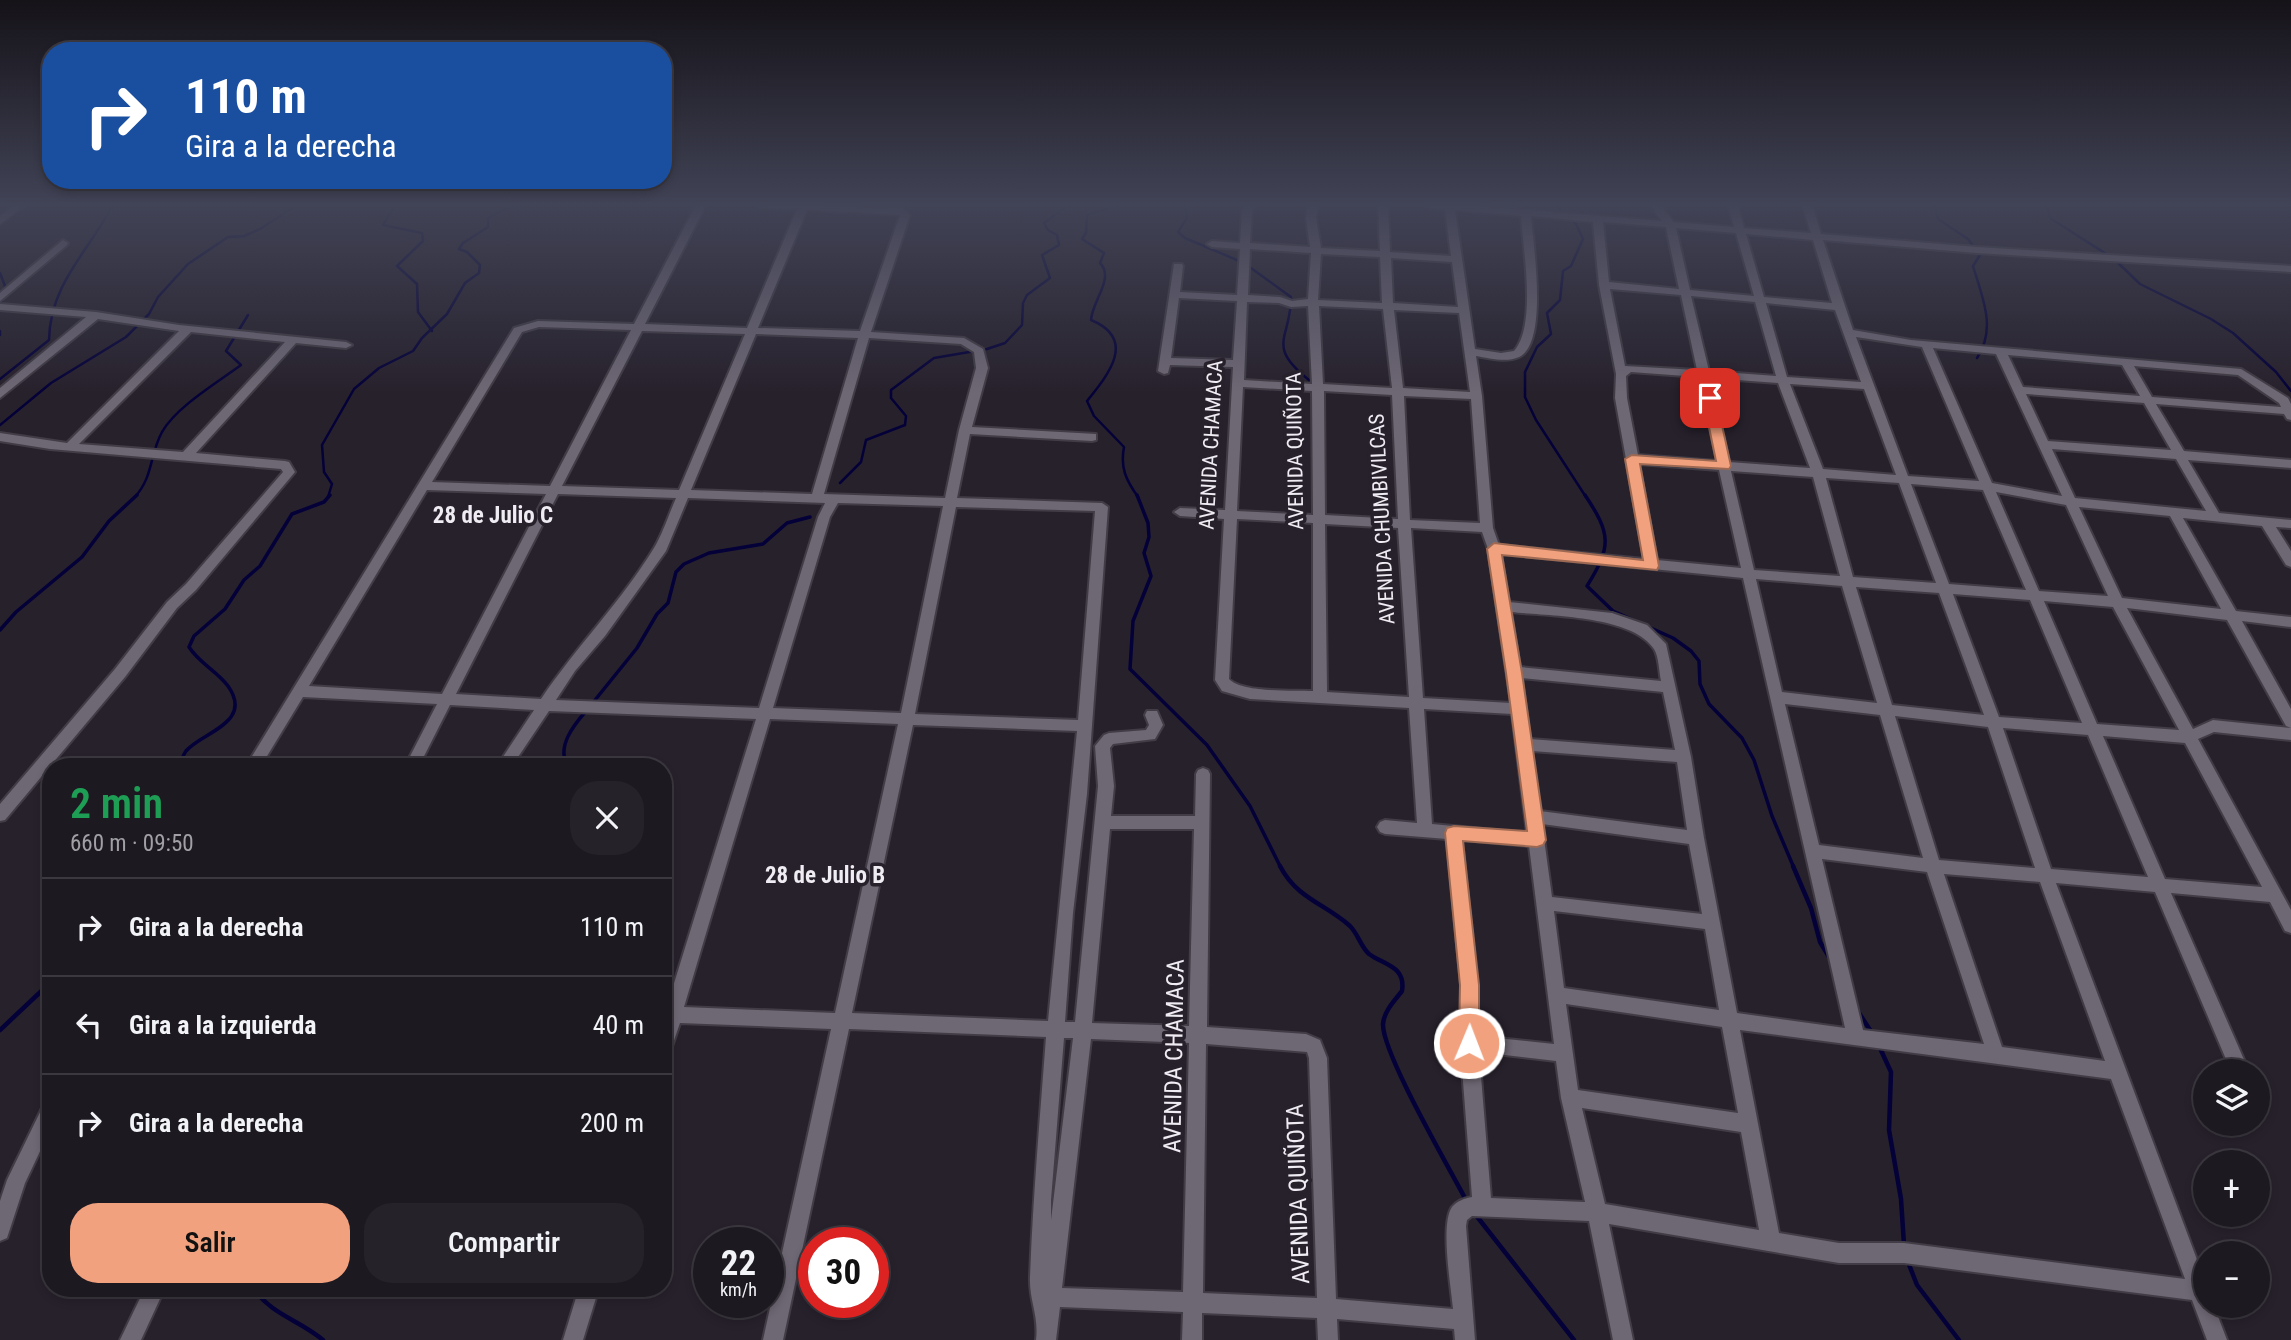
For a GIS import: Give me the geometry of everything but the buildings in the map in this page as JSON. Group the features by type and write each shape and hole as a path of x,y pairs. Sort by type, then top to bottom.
{"street":[{"path":"0,298 35,268"},
{"path":"416,758 668,268"},
{"path":"509,758 569,667 600,632 661,548 778,268"},
{"path":"817,497 887,268"},
{"path":"1178,268 1166,366 1238,364"},
{"name":"AVENIDA CHAMACA","path":"1244,268 1222,680 1227,687 1250,693 1320,697"},
{"name":"AVENIDA QUIÑOTA","path":"1315,268 1313,302 1318,388 1320,697"},
{"name":"AVENIDA CHUMBIVILCAS","path":"1387,268 1388,307 1398,392 1425,830"},
{"path":"1456,268 1476,396 1487,528 1494,549 1514,673 1570,1098 1623,1340"},
{"path":"1469,352 1506,356 1520,352 1525,345 1532,325 1529,268"},
{"path":"1602,268 1621,373 1621,398 1651,566"},
{"path":"1679,268 1856,1038"},
{"path":"1751,268 1783,381 1819,475 1848,583 1933,866 1996,1054"},
{"path":"1827,268 1839,307 1994,722 2045,875 2193,1272"},
{"path":"2265,268 2291,269"},
{"path":"1604,285 1839,307"},
{"path":"1175,295 1280,300 1292,304 1313,302 1463,310"},
{"path":"0,307 96,315 188,329 346,345"},
{"path":"0,394 96,315"},
{"path":"258,758 518,330 538,324 864,337 905,336 970,343 979,351 982,368 965,430 907,718 774,1340"},
{"path":"70,446 188,329"},
{"path":"1849,333 1926,344 2241,372 2284,401 2290,413"},
{"path":"187,456 295,339"},
{"path":"1926,344 2236,1059"},
{"path":"2000,350 2117,602 2291,926"},
{"path":"2126,362 2215,516"},
{"path":"1621,373 1631,369 1870,386"},
{"path":"1237,383 1476,396"},
{"path":"2018,390 2290,413"},
{"path":"965,430 1092,437"},
{"path":"0,437 70,446 285,465 289,472 191,587 172,605 120,673 48,758"},
{"path":"2043,444 2291,464"},
{"path":"1632,459 1988,486 2070,502 2291,524"},
{"path":"423,486 952,500 1102,507 1085,726 1065,913 1038,1264 1039,1292 1047,1320"},
{"path":"672,1004 824,517 834,498"},
{"path":"1180,512 1487,528"},
{"path":"2174,512 2291,722"},
{"path":"2266,521 2291,562"},
{"path":"1494,549 1848,583 2117,602 2291,622"},
{"path":"1503,606 1612,618 1642,629 1661,648 1684,757 1696,838 1771,1243"},
{"path":"1514,673 1669,687"},
{"path":"298,691 545,705 1085,726"},
{"path":"1320,697 1518,709"},
{"path":"1776,697 1994,722 2189,737 2213,726 2291,734"},
{"path":"1046,1340 1083,1031 1106,786 1102,746 1109,739 1150,735 1156,725 1152,715"},
{"path":"1523,744 1684,757"},
{"path":"0,815 42,765"},
{"name":"AVENIDA CHAMACA","path":"1192,1340 1203,774"},
{"path":"1534,817 1696,838"},
{"path":"1102,824 1203,822"},
{"path":"1385,827 1537,840"},
{"path":"1454,833 1469,985 1469,1043 1482,1207"},
{"path":"1812,850 1933,866 2274,895"},
{"path":"1544,903 1712,922"},
{"path":"1556,996 2119,1071"},
{"path":"672,1014 1199,1035"},
{"name":"AVENIDA QUIÑOTA","path":"1199,1035 1306,1042 1314,1046 1318,1058 1328,1340"},
{"path":"1469,1043 1564,1054"},
{"path":"1570,1098 1749,1124"},
{"path":"0,1231 16,1180 42,1127"},
{"path":"1050,1297 1327,1308 1464,1330 1456,1226 1459,1214 1469,1206 1597,1212 1839,1253 1905,1254 2193,1290"},
{"path":"130,1340 151,1297"},
{"path":"573,1340 586,1297"},
{"path":"2209,1318 2217,1340"}],"waterway":[{"path":"0,379 49,340 56,302 73,268"},
{"path":"0,425 51,383 126,337 149,314 158,297 185,268"},
{"path":"399,268 417,284 418,312 431,329"},
{"path":"431,329 447,314 465,283 479,273 480,268"},
{"path":"840,483 861,462 866,440 905,425 906,416 891,398 891,390 934,358 987,349 1005,343 1022,325 1023,303 1027,295 1050,278 1046,268"},
{"path":"1103,268 1104,283 1091,320 1105,328 1113,337 1116,347 1110,369 1087,401 1094,416 1124,447 1125,474 1137,496"},
{"path":"1250,268 1291,297 1284,349 1296,368 1309,380"},
{"path":"1569,268 1563,271 1560,300 1547,313 1551,334 1537,347 1525,372 1525,397 1536,420 1586,497"},
{"path":"1973,268 1987,324 1983,347 1977,358"},
{"path":"2123,268 2140,284 2211,319 2233,333 2276,372 2291,391"},
{"path":"0,273 5,286 0,310"},
{"path":"135,497 145,481 158,441 168,423 198,396 241,365 226,351 248,315"},
{"path":"328,497 332,484 324,472 322,445 354,389 379,368 413,351 431,329"},
{"path":"183,758 193,744 223,725 235,709 228,686 189,647 194,636 225,609 244,580 260,566 292,514 324,502 330,495"},
{"path":"1585,495 1600,520 1605,540 1601,560 1587,586 1613,611 1673,638 1691,651 1699,661 1700,684 1709,704 1742,738 1754,760 1772,816 1794,868"},
{"path":"1137,496 1148,523 1149,537 1144,553 1151,576 1133,621 1130,669 1207,745 1250,806 1280,866"},
{"path":"0,630 16,612 82,557 109,521 135,497"},
{"path":"591,705 637,648 657,614 668,603 676,572 684,564 709,553 763,544 787,523 810,517"},
{"path":"564,758 568,737 586,711"},
{"path":"1280,866 1303,894 1341,918 1350,926 1369,954 1393,967 1401,976 1402,991 1384,1019 1386,1039 1405,1084 1467,1202"},
{"path":"1793,866 1811,908 1820,942 1831,960"},
{"path":"0,1030 42,990"},
{"path":"1857,1010 1872,1033"},
{"path":"1879,1046 1891,1072 1889,1130 1901,1199 1904,1245"},
{"path":"1475,1214 1574,1340"},
{"path":"1908,1262 1917,1285 1959,1340"},
{"path":"261,1297 277,1311 323,1340"}],"district":[{"name":"28 de Julio C","path":"493,515"},
{"name":"28 de Julio B","path":"825,875"}],"route":[{"path":"1469,1043 1469,985 1454,833 1537,840 1494,549 1651,566 1632,459 1724,466 1710,398"}]}
